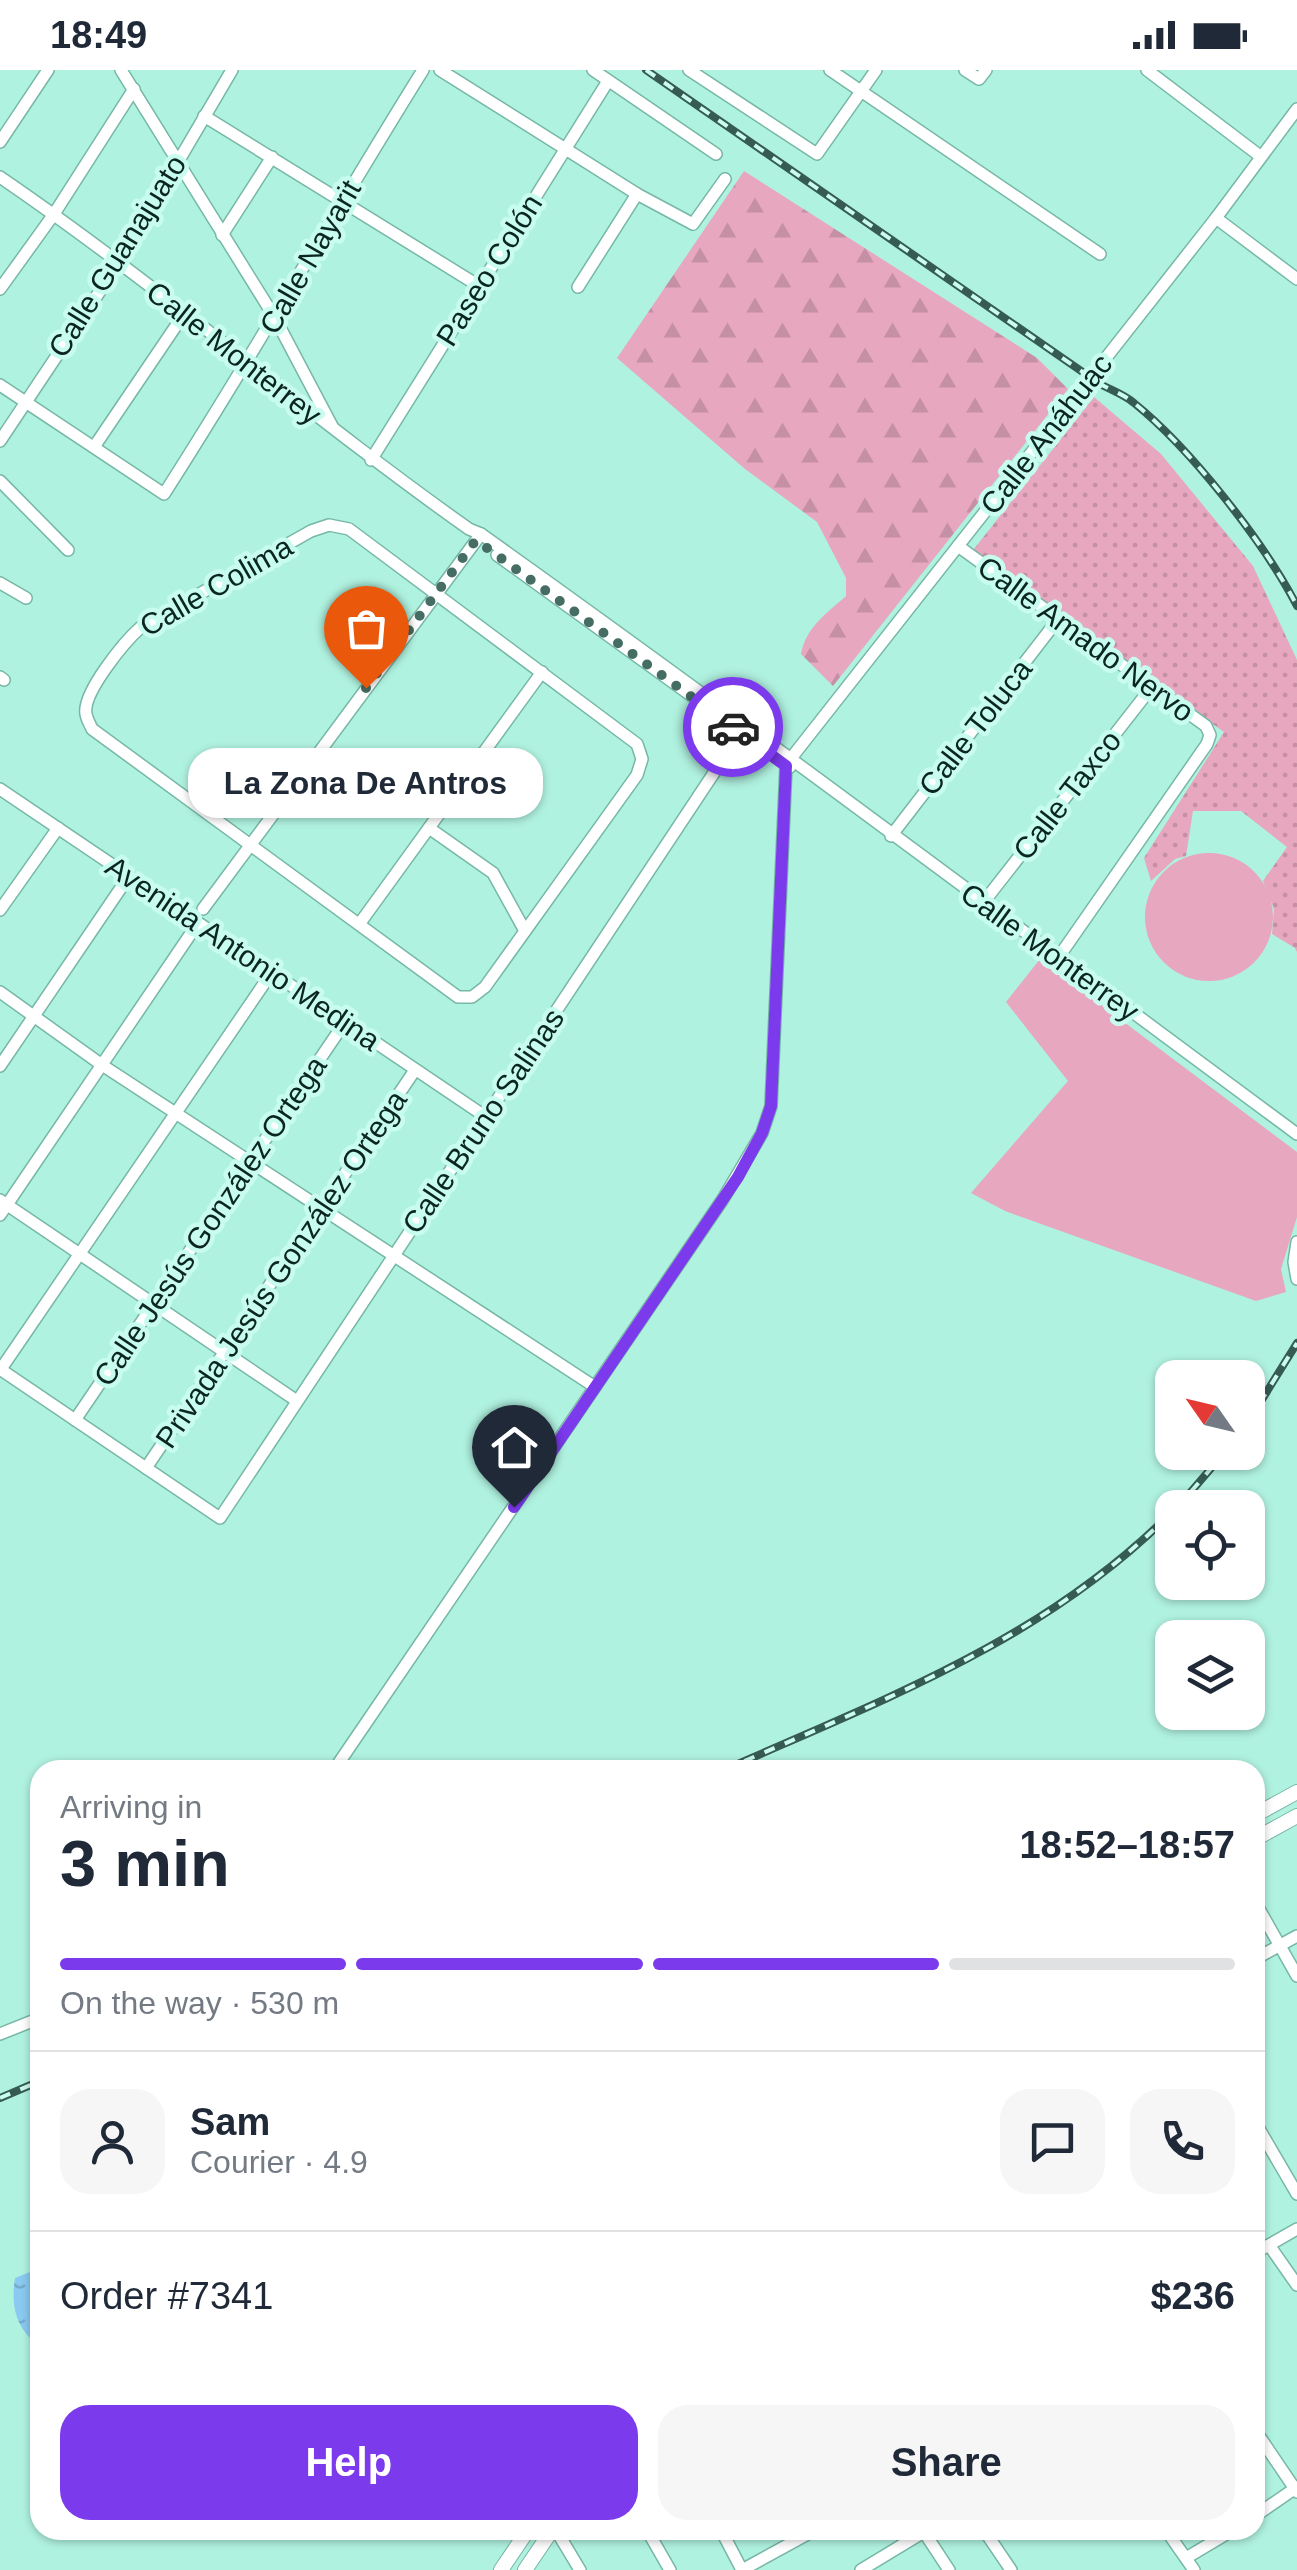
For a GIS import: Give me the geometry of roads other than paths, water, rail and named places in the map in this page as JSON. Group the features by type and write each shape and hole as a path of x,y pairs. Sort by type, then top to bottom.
{"main road":[{"path":"1265,1810 1297,1792"},
{"path":"1265,1834 1297,1816"},
{"path":"501,2570 521,2540"},
{"path":"525,2570 547,2540"}],"street":[{"path":"0,142 48,70"},
{"path":"122,70 275,318 334,430"},
{"name":"Calle Guanajuato","path":"0,441 118,264 232,70"},
{"name":"Calle Nayarit","path":"94,447 164,494 249,362 342,200 423,70"},
{"path":"440,70 636,194 693,224 726,178"},
{"path":"593,70 716,154"},
{"path":"689,70 816,154 876,70"},
{"path":"830,70 1100,254"},
{"path":"964,70 979,79 986,70"},
{"path":"1156,73 1260,156"},
{"name":"Paseo Colón","path":"372,460 608,81"},
{"path":"0,289 134,90"},
{"name":"Calle Anáhuac","path":"789,762 1297,109"},
{"path":"204,116 479,286"},
{"path":"222,235 272,157"},
{"name":"Calle Monterrey","path":"0,177 249,362 372,460 804,770 1297,1134"},
{"path":"578,287 636,194"},
{"path":"1216,218 1297,279"},
{"path":"0,385 94,447 184,314"},
{"path":"0,481 68,550"},
{"name":"Calle Colima","path":"250,846 92,730 85,712 90,694 129,637 311,531 329,525 349,529 436,593"},
{"path":"204,910 476,534"},
{"name":"Calle Amado Nervo","path":"958,546 1206,726 1210,735 1058,958"},
{"path":"0,583 26,598"},
{"path":"250,846 458,997 472,997 485,987 637,775 642,759 637,744 436,593"},
{"name":"Calle Toluca","path":"891,836 1059,618"},
{"path":"360,924 542,672"},
{"name":"Calle Taxco","path":"984,903 1152,688"},
{"name":"Calle Bruno Salinas","path":"146,1468 220,1518 744,728"},
{"path":"341,1760 731,1188 768,1119 789,762"},
{"name":"Avenida Antonio Medina","path":"0,788 486,1117"},
{"path":"0,910 58,828"},
{"path":"429,828 494,873 525,931"},
{"path":"0,1066 129,876"},
{"path":"198,923 2,1207 79,1254 297,1401"},
{"path":"146,1468 0,1369 272,972"},
{"path":"0,992 102,1064 595,1388"},
{"name":"Calle Jesús González Ortega","path":"75,1420 345,1022"},
{"name":"Privada Jesús González Ortega","path":"146,1468 415,1070"},
{"path":"1297,1242 1297,1279"},
{"path":"1265,1920 1297,1976"},
{"path":"1265,1954 1297,1936"},
{"path":"0,2034 30,2022"},
{"path":"1265,2143 1297,2194"},
{"path":"1265,2247 1297,2229"},
{"path":"1269,2245 1297,2285"},
{"path":"1282,2266 1297,2269"},
{"path":"1265,2445 1296,2490 1265,2510"},
{"path":"560,2540 580,2570"},
{"path":"653,2540 670,2570"},
{"path":"726,2540 742,2570 784,2540"},
{"path":"861,2570 911,2540"},
{"path":"931,2540 949,2570"},
{"path":"991,2540 1011,2570"},
{"path":"1173,2540 1194,2570"},
{"path":"1186,2558 1216,2540"}],"water":[{"path":"30,2272 30,2337 19,2323 14,2306 15,2278"}],"railway":[{"path":"646,70 1100,384 1134,403 1224,497 1297,606"},
{"path":"1265,1395 1297,1343"},
{"path":"1192,1490 1210,1470"},
{"path":"747,1760 903,1691 1017,1631 1071,1596 1155,1528"},
{"path":"0,2098 30,2085"}],"place":[{"name":"La Zona De Antros","path":"366,688"}]}
